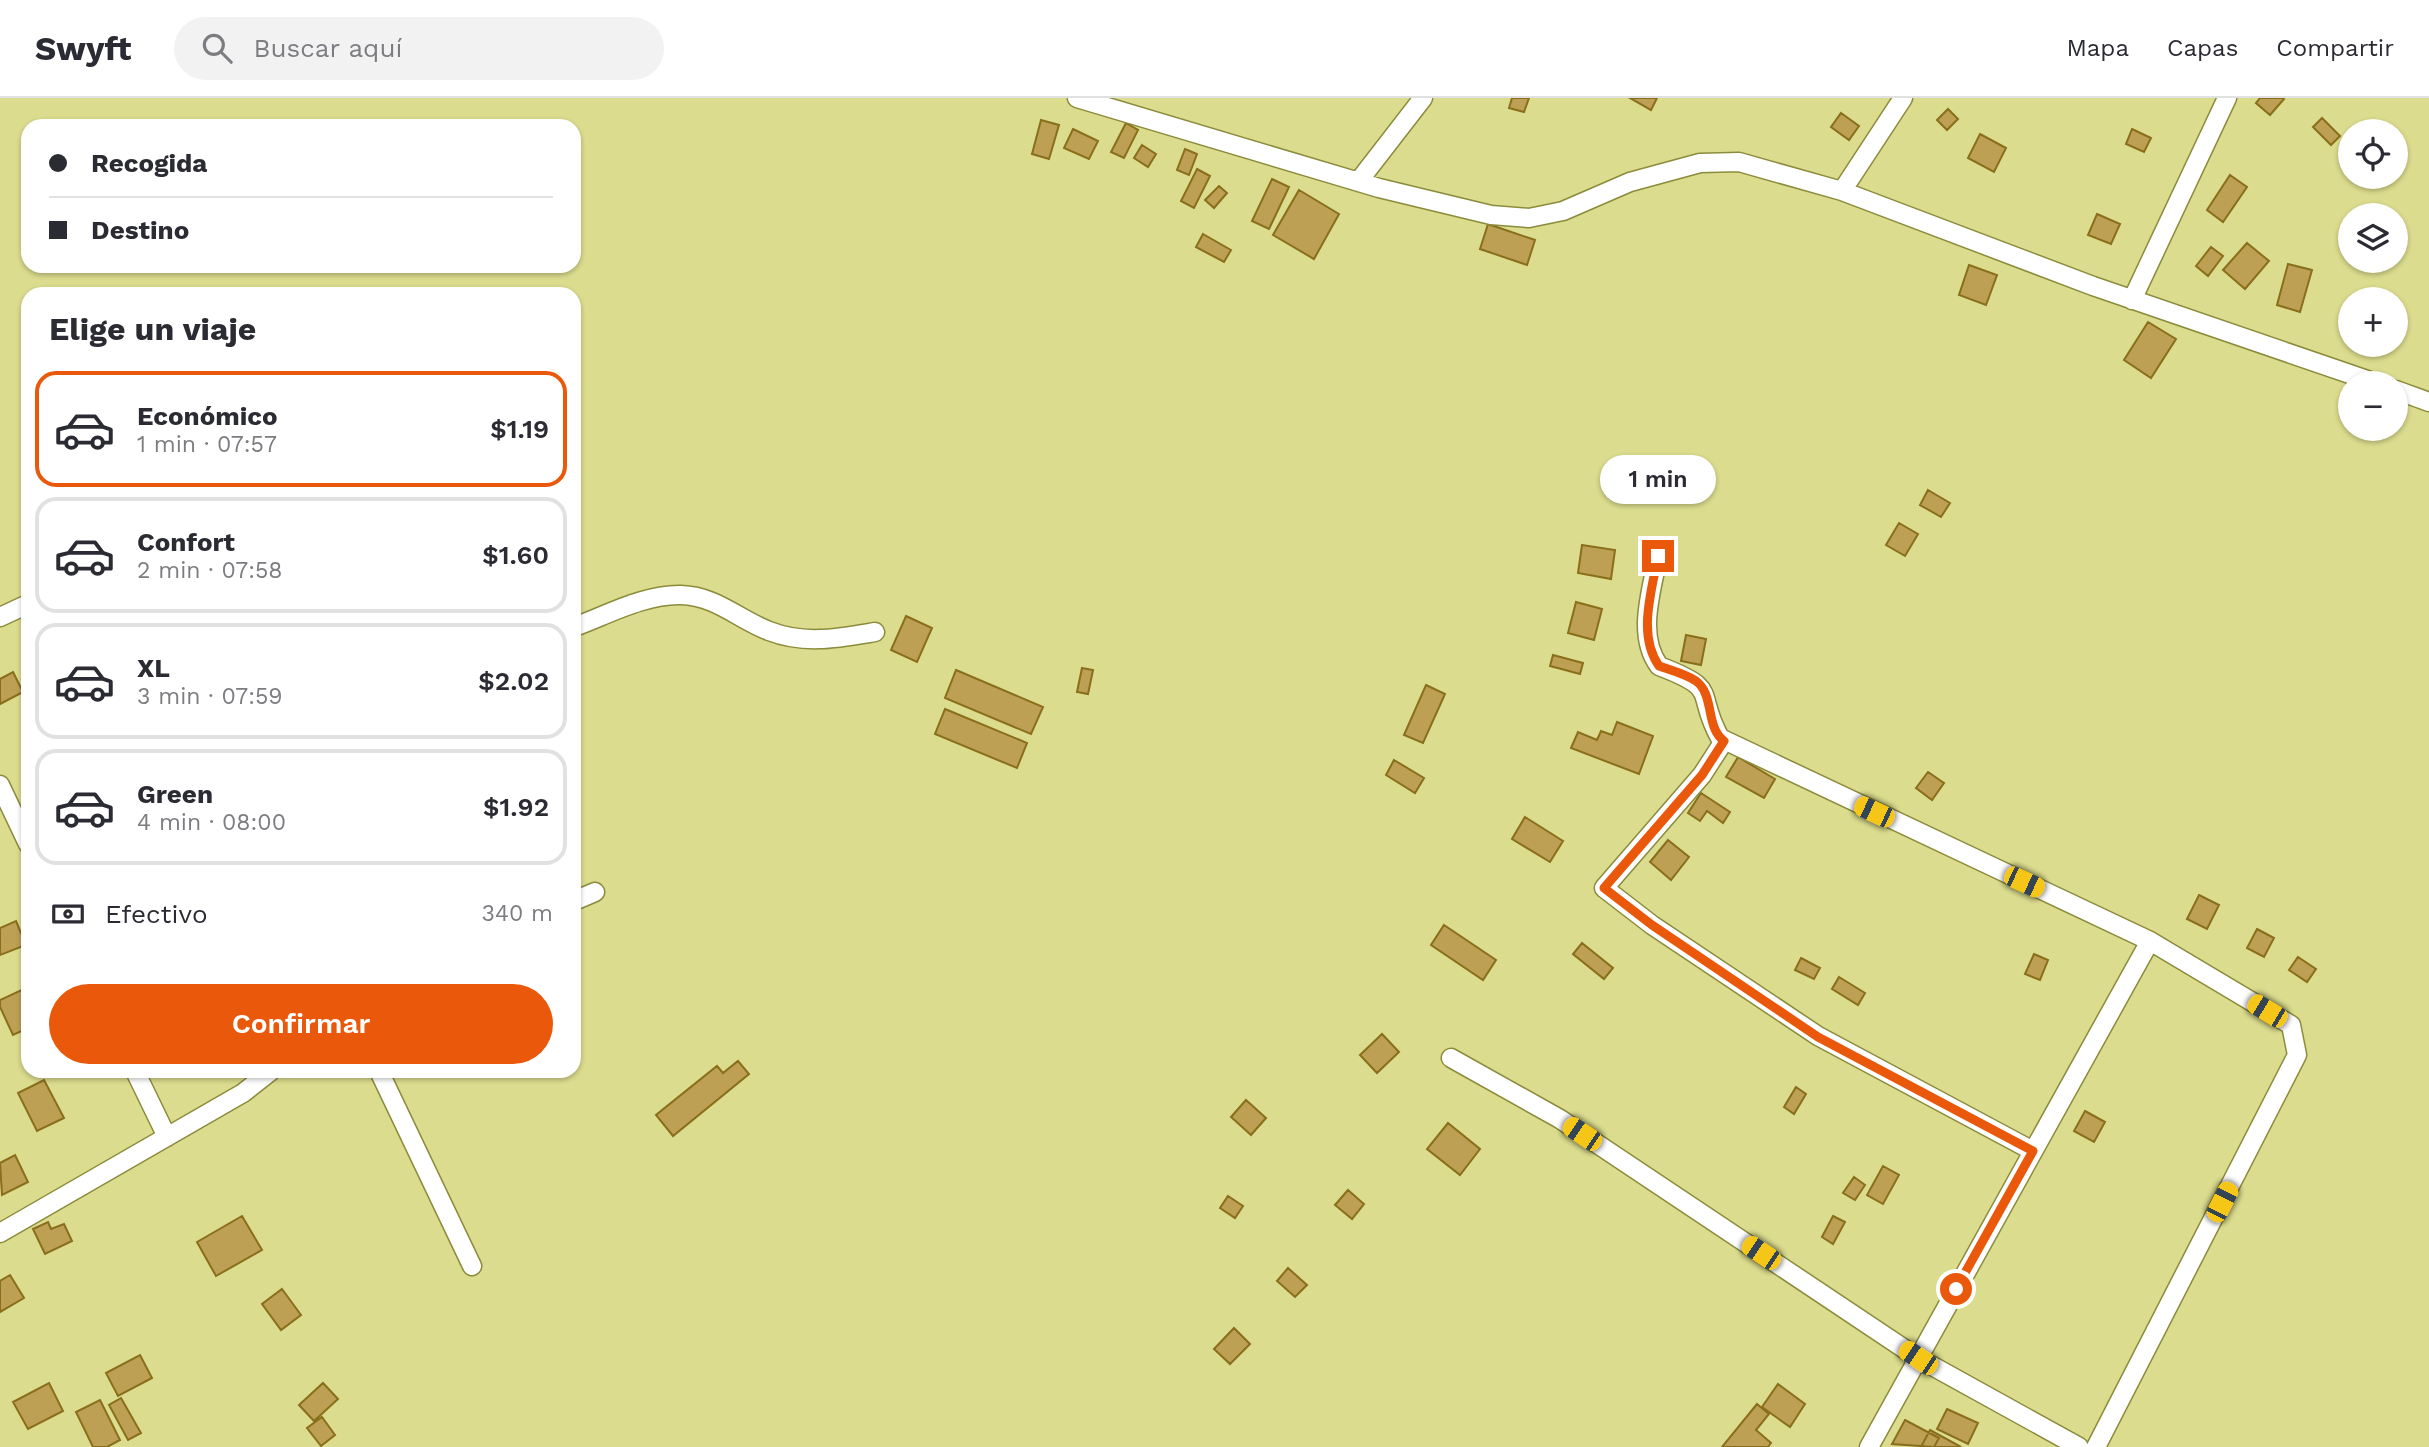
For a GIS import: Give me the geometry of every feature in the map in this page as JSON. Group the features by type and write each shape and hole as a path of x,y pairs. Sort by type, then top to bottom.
{"street":[{"path":"1077,98 1358,182 1492,215 1529,218 1563,211 1630,182 1700,163 1739,162 1842,191 2132,300 2341,371"},
{"path":"1358,182 1423,98"},
{"path":"1842,191 1903,98"},
{"path":"2132,300 2227,98"},
{"path":"2408,394 2429,401"},
{"path":"1658,556 1647,624 1651,649 1659,666 1697,681 1705,693 1715,730 1724,741 2150,941 2291,1025 2297,1055 2096,1447"},
{"path":"581,624 654,598 682,595 713,600 751,623 790,637 820,640 875,632"},
{"path":"0,617 21,607"},
{"path":"1724,741 1702,775 1604,888 1652,925 1818,1037 2033,1151"},
{"path":"0,785 21,829"},
{"path":"581,898 595,892"},
{"path":"1869,1447 2150,941"},
{"path":"1451,1058 1560,1119 1918,1358 2080,1447"},
{"path":"138,1078 167,1138"},
{"path":"0,1233 167,1138 243,1093 262,1078"},
{"path":"382,1078 472,1266"}],"building":[{"path":"1512,98 1529,98 1524,112 1509,108"},
{"path":"1630,98 1657,98 1651,110"},
{"path":"2260,98 2284,99 2270,115 2256,103"},
{"path":"1948,109 1958,119 1947,130 1937,120"},
{"path":"1841,113 1859,126 1849,140 1831,127"},
{"path":"2322,118 2338,134 2338,138 2331,145 2313,127"},
{"path":"1041,120 1059,125 1049,159 1032,154"},
{"path":"1126,123 1138,130 1124,158 1111,152"},
{"path":"1073,129 1098,141 1089,159 1064,148"},
{"path":"2132,129 2151,138 2144,152 2126,144"},
{"path":"1980,134 2006,148 1994,172 1968,158"},
{"path":"1142,145 1156,154 1148,167 1134,158"},
{"path":"1185,149 1197,154 1189,175 1177,170"},
{"path":"1197,169 1210,176 1194,208 1181,201"},
{"path":"2230,175 2247,187 2223,222 2207,210"},
{"path":"1272,179 1289,187 1269,229 1252,221"},
{"path":"1219,186 1227,193 1214,208 1205,200"},
{"path":"1299,190 1339,214 1314,259 1273,235"},
{"path":"2097,214 2120,224 2111,244 2088,235"},
{"path":"1488,224 1535,240 1527,265 1480,249"},
{"path":"1203,234 1231,250 1224,262 1196,247"},
{"path":"2247,243 2269,261 2245,289 2223,270"},
{"path":"2211,247 2223,256 2208,276 2196,266"},
{"path":"2288,264 2312,270 2300,312 2277,305"},
{"path":"1969,265 1997,275 1986,305 1959,295"},
{"path":"2148,322 2176,339 2151,378 2124,360"},
{"path":"1928,490 1950,503 1941,517 1920,505"},
{"path":"1899,523 1918,534 1905,556 1886,545"},
{"path":"1582,545 1615,550 1611,579 1578,573"},
{"path":"1576,602 1602,609 1594,640 1568,633"},
{"path":"906,616 932,628 917,662 891,650"},
{"path":"1686,635 1706,639 1701,665 1681,661"},
{"path":"1553,655 1583,663 1580,674 1550,666"},
{"path":"1082,668 1093,670 1088,694 1077,692"},
{"path":"956,670 1043,707 1031,734 945,698"},
{"path":"13,672 21,693 0,704 0,679"},
{"path":"1426,685 1445,694 1423,743 1404,735"},
{"path":"945,709 1027,743 1017,768 935,734"},
{"path":"1617,722 1653,736 1639,774 1571,748 1578,732 1597,740 1601,731 1612,735"},
{"path":"1738,757 1775,779 1764,798 1726,777"},
{"path":"1394,760 1424,778 1415,793 1386,775"},
{"path":"1928,772 1944,783 1932,800 1916,788"},
{"path":"1701,793 1730,812 1723,823 1707,811 1700,821 1688,813"},
{"path":"1525,817 1563,841 1550,862 1512,839"},
{"path":"1668,840 1689,857 1671,880 1650,862"},
{"path":"2199,895 2219,905 2207,929 2187,919"},
{"path":"16,921 21,933 21,947 0,955 0,928"},
{"path":"1444,925 1496,960 1483,980 1431,945"},
{"path":"2257,929 2274,938 2264,957 2247,948"},
{"path":"1582,943 1613,968 1604,979 1573,954"},
{"path":"2034,954 2048,960 2040,980 2025,974"},
{"path":"2298,957 2316,969 2307,982 2289,970"},
{"path":"1801,958 1820,968 1814,979 1795,970"},
{"path":"1839,977 1865,993 1858,1005 1832,989"},
{"path":"21,990 21,1031 13,1035 0,1007 0,1000"},
{"path":"1382,1034 1399,1052 1377,1073 1360,1055"},
{"path":"738,1061 749,1074 673,1136 656,1115 717,1066 723,1073"},
{"path":"44,1080 64,1118 37,1131 18,1093"},
{"path":"1796,1087 1806,1094 1794,1114 1784,1107"},
{"path":"1246,1100 1266,1118 1251,1135 1231,1117"},
{"path":"2085,1111 2105,1122 2094,1142 2074,1131"},
{"path":"1448,1123 1480,1149 1460,1175 1427,1149"},
{"path":"15,1155 28,1182 2,1195 0,1163"},
{"path":"1883,1166 1899,1175 1883,1204 1867,1195"},
{"path":"1854,1177 1865,1185 1855,1200 1843,1193"},
{"path":"1348,1190 1364,1204 1352,1219 1335,1205"},
{"path":"1228,1196 1243,1206 1235,1218 1220,1208"},
{"path":"242,1216 262,1250 216,1276 197,1242"},
{"path":"1833,1216 1845,1222 1833,1244 1822,1237"},
{"path":"48,1222 51,1229 64,1224 72,1241 45,1254 33,1229"},
{"path":"1288,1268 1307,1285 1295,1297 1277,1281"},
{"path":"10,1275 24,1298 0,1312 0,1281"},
{"path":"282,1289 301,1315 281,1330 262,1304"},
{"path":"1234,1328 1250,1344 1230,1364 1214,1349"},
{"path":"140,1355 152,1378 118,1396 106,1373"},
{"path":"49,1383 63,1411 28,1429 13,1402"},
{"path":"323,1383 338,1399 314,1421 299,1405"},
{"path":"1778,1384 1805,1404 1790,1427 1762,1407"},
{"path":"121,1398 141,1433 128,1440 109,1405"},
{"path":"100,1400 120,1440 107,1447 93,1447 76,1412"},
{"path":"1757,1404 1769,1414 1756,1430 1771,1443 1768,1447 1722,1447"},
{"path":"1947,1409 1978,1423 1968,1444 1937,1429"},
{"path":"322,1417 335,1435 321,1446 307,1428"},
{"path":"1905,1420 1939,1438 1934,1447 1892,1444"},
{"path":"1930,1430 1961,1447 1921,1447"}],"route":[{"path":"1658,556 1647,624 1654,659 1659,666 1697,681 1709,703 1715,730 1724,741 1702,775 1604,888 1652,925 1818,1037 2033,1151 1956,1289"}]}
